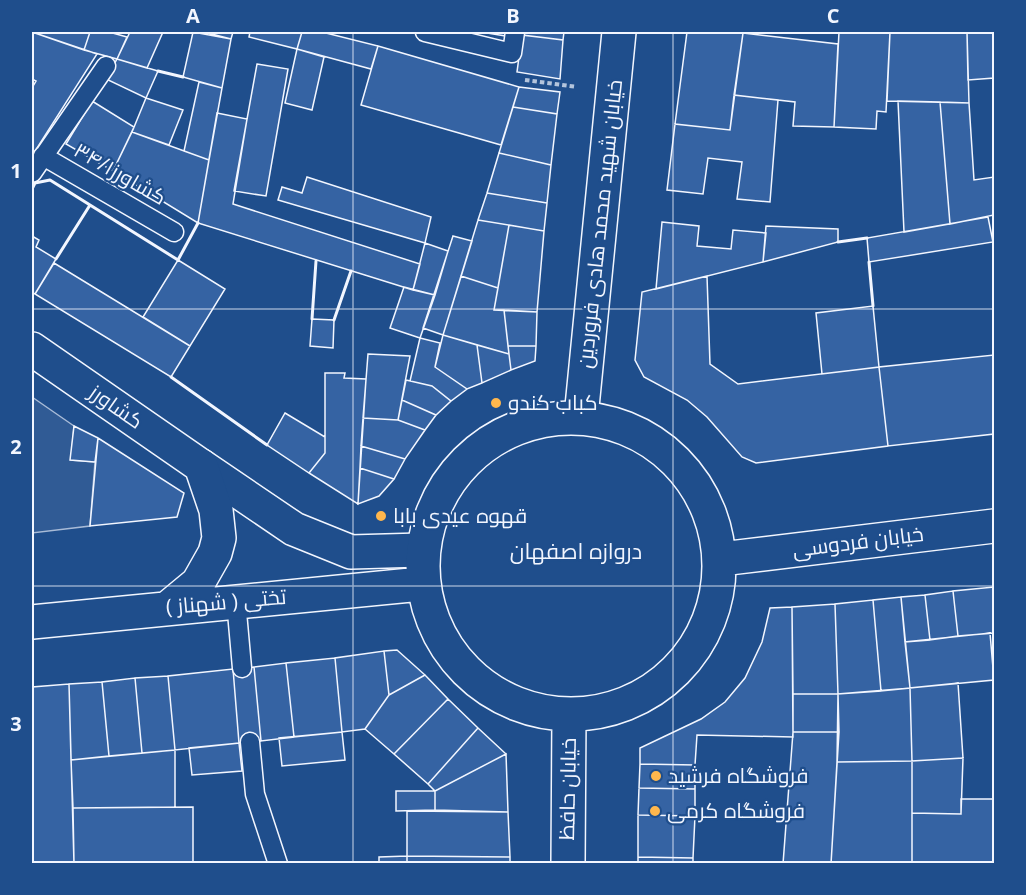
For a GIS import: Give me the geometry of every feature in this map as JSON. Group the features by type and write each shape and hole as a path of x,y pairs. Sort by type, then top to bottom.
{"street":[{"name":"خیابان شهید محمد هادی فروردین","path":"581,417 619,32"},
{"name":"کشاورز","path":"32,349 294,529 351,552 422,550"},
{"path":"581,417 630,428 672,455 698,484 714,520 721,559 715,607 695,651 660,686 617,708 569,715 520,706 476,681 443,643 421,584 422,550 429,521 452,477 487,443 532,422 581,417"},
{"path":"169,607 198,583 215,553 219,538 216,510 201,466"},
{"name":"خیابان فردوسی","path":"721,559 994,526"},
{"name":"تختی ( شهناز )","path":"32,622 421,584"},
{"name":"خیابان حافظ","path":"568,864 569,715"}],"lane":[{"path":"425,32 512,53 515,32"},
{"path":"32,172 106,66"},
{"name":"کشاورز۳۴/۱","path":"43,156 174,232"},
{"path":"236,601 242,668"},
{"path":"250,742 255,794 278,864"}],"path":[{"path":"512,53 509,78 614,92"}],"shaded area":[{"path":"32,397 74,426 71,460 95,462 90,526 32,533"}],"building":[{"path":"32,32 97,54 32,156 32,88 36,81 32,79"},
{"path":"32,32 90,32 84,50"},
{"path":"90,32 109,32 127,37 117,59 84,50"},
{"path":"130,32 163,32 147,68 117,59"},
{"path":"193,32 231,39 222,88 183,77"},
{"path":"204,32 233,32 231,39"},
{"path":"250,32 302,32 297,49 249,37"},
{"path":"302,32 322,32 378,46 371,69 297,49"},
{"path":"481,32 512,32 512,37"},
{"path":"522,32 564,32 563,40 522,35"},
{"path":"687,32 743,33 730,130 675,124"},
{"path":"839,32 890,32 886,112 877,111 876,129 834,127"},
{"path":"890,32 967,32 969,103 887,101"},
{"path":"967,32 994,32 994,78 968,80"},
{"path":"743,33 838,44 834,127 793,126 795,102 734,95"},
{"path":"522,35 563,40 560,79 517,72"},
{"path":"378,46 519,87 501,145 361,105"},
{"path":"297,49 324,57 312,110 285,103"},
{"path":"117,59 158,71 146,98 106,79"},
{"path":"257,64 288,69 266,196 234,191"},
{"path":"199,82 222,88 209,160 184,151"},
{"path":"519,87 560,92 557,114 513,107"},
{"path":"734,95 778,100 770,202 737,199 742,162 708,158 703,194 667,190 675,124 730,130"},
{"path":"146,98 183,110 169,145 132,132"},
{"path":"92,101 134,127 113,171 66,144"},
{"path":"898,101 940,102 950,224 904,232"},
{"path":"940,102 969,103 974,180 994,177 994,215 950,224"},
{"path":"513,107 557,114 551,165 499,153"},
{"path":"217,113 247,119 233,204 420,264 413,290 198,223"},
{"path":"132,132 209,160 198,223 113,171"},
{"path":"499,153 551,165 547,203 487,193"},
{"path":"307,177 431,217 425,243 278,200 282,187 302,193"},
{"path":"487,193 547,203 544,231 478,220"},
{"path":"988,217 993,242 869,262 867,238"},
{"path":"478,220 509,225 498,288 461,276"},
{"path":"662,222 699,226 697,246 731,249 733,230 766,233 763,262 656,289"},
{"path":"509,225 544,231 537,312 494,310"},
{"path":"766,226 838,229 838,242 763,262"},
{"path":"32,236 39,240 36,247 56,259 35,294 32,292"},
{"path":"453,236 472,241 443,335 423,328"},
{"path":"425,243 448,251 435,295 413,290"},
{"path":"178,260 225,289 190,346 143,317"},
{"path":"54,263 190,346 171,377 35,294"},
{"path":"461,276 498,288 494,310 504,310 509,354 443,335"},
{"path":"707,276 710,364 738,384 879,367 888,446 756,463 742,457 707,417 687,400 644,377 635,360 642,292"},
{"path":"404,287 435,295 420,338 390,328"},
{"path":"873,306 879,367 822,374 816,313"},
{"path":"504,310 537,312 536,346 508,346"},
{"path":"312,319 334,320 333,348 310,346"},
{"path":"443,335 477,345 482,383 467,389 435,367"},
{"path":"420,338 440,343 435,367 467,389 451,401 432,386 410,381"},
{"path":"477,345 509,354 511,370 482,383"},
{"path":"508,346 536,346 535,361 511,370"},
{"path":"368,354 410,356 398,420 363,418"},
{"path":"994,355 994,434 888,446 879,367"},
{"path":"325,373 345,373 344,378 366,379 358,504 309,473 325,453"},
{"path":"406,380 432,386 451,401 436,415 402,400"},
{"path":"402,400 436,415 425,430 398,420"},
{"path":"285,413 325,437 325,453 309,473 267,445"},
{"path":"363,418 398,420 425,430 405,459 361,446"},
{"path":"74,426 98,438 95,462 70,460"},
{"path":"98,438 184,493 177,517 90,526"},
{"path":"361,446 405,459 394,479 360,468"},
{"path":"360,468 394,479 379,496 358,504"},
{"path":"994,587 994,633 958,636 953,591"},
{"path":"953,591 958,636 930,640 925,595"},
{"path":"925,595 930,640 905,642 901,597"},
{"path":"901,597 910,688 881,691 873,600"},
{"path":"873,600 881,691 838,694 835,604"},
{"path":"835,604 838,694 793,694 792,607"},
{"path":"792,607 793,737 697,735 695,765 640,764 640,748 701,719 725,702 745,678 762,642 770,608"},
{"path":"990,633 994,680 910,688 905,642"},
{"path":"397,650 425,675 389,695 384,651"},
{"path":"384,651 389,695 365,729 342,732 335,658"},
{"path":"335,658 342,732 294,737 286,663"},
{"path":"286,663 294,737 261,741 254,667"},
{"path":"254,667 261,741 239,743 233,669"},
{"path":"233,669 239,743 175,750 168,676"},
{"path":"425,675 448,699 394,754 365,729 389,695"},
{"path":"168,676 175,750 142,753 135,678"},
{"path":"135,678 142,753 109,756 102,682"},
{"path":"102,682 109,756 71,760 69,684"},
{"path":"958,683 963,758 912,761 910,688"},
{"path":"69,684 74,864 32,864 32,687"},
{"path":"910,688 912,761 837,762 838,694"},
{"path":"793,694 838,694 839,732 793,732"},
{"path":"448,699 478,728 428,784 394,754"},
{"path":"478,728 506,754 435,791 428,784"},
{"path":"342,732 345,760 282,766 279,738"},
{"path":"793,732 839,732 831,864 783,864"},
{"path":"239,743 242,771 192,775 189,748"},
{"path":"175,750 175,807 73,808 71,760"},
{"path":"506,754 508,812 435,810 435,791"},
{"path":"963,758 961,814 912,813 912,761"},
{"path":"912,761 912,864 831,864 837,762"},
{"path":"640,764 695,765 695,789 639,788"},
{"path":"639,788 695,789 695,816 638,815"},
{"path":"396,791 435,791 435,810 396,811"},
{"path":"961,799 994,799 994,864 912,864 912,813 961,814"},
{"path":"193,807 193,864 74,864 73,808"},
{"path":"407,811 508,812 510,857 407,856"},
{"path":"638,815 695,816 693,858 638,857"},
{"path":"407,856 407,864 379,864 379,857"},
{"path":"407,856 510,857 510,864 407,864"},
{"path":"638,857 693,858 693,864 638,864"}],"wall":[{"path":"158,71 183,77"},
{"path":"32,189 35,183 50,180 178,260 198,223"},
{"path":"56,259 90,205"},
{"path":"838,242 867,238"},
{"path":"312,319 316,261"},
{"path":"869,262 873,306"},
{"path":"334,320 351,271"},
{"path":"171,377 267,445"}],"place":[{"name":"کباب کندو","path":"496,403"},
{"name":"قهوه عیدی بابا","path":"381,516"},
{"name":"فروشگاه فرشید","path":"656,776"},
{"name":"فروشگاه کرمی","path":"655,811"}],"district":[{"name":"دروازه اصفهان","path":"576,551"}]}
